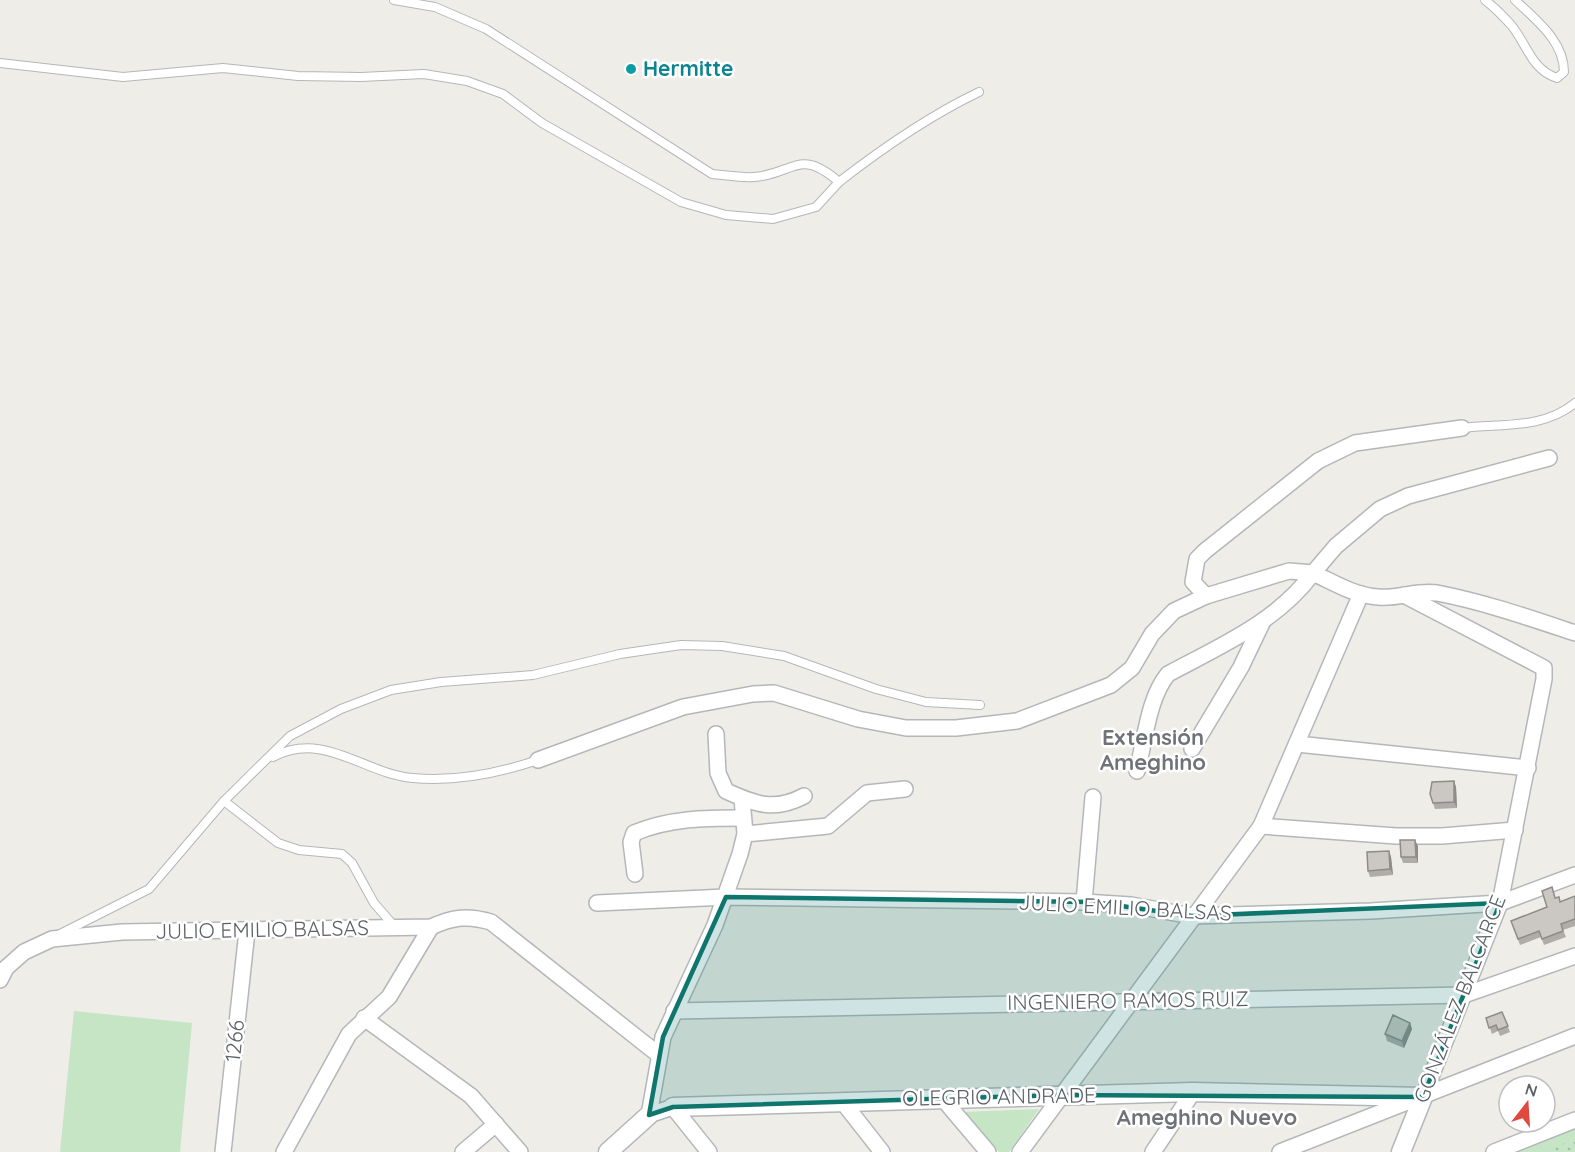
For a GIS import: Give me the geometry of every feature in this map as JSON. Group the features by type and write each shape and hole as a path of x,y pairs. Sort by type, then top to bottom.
{"street":[{"path":"1206,596 1193,582 1197,560 1204,551 1318,461 1355,443 1461,428"},
{"path":"1137,771 1159,685 1168,675 1262,623 1302,588 1336,546 1380,508 1408,496 1549,458"},
{"path":"538,760 683,707 753,694 774,693 858,719 906,728 956,728 1017,721 1111,686 1132,668 1152,634 1174,611 1206,596 1289,571 1313,573 1361,594 1378,597 1425,592 1438,594 1488,605 1575,633"},
{"path":"1020,1152 1192,916 1261,826 1361,594"},
{"name":"GONZÁLEZ BALCARCE","path":"1401,1152 1500,903 1544,679 1544,668 1404,595"},
{"path":"1192,749 1241,667 1262,623"},
{"path":"716,734 722,785 726,791 772,807 790,804 804,796"},
{"path":"1297,744 1528,768"},
{"path":"745,834 828,826 867,793 904,789"},
{"path":"1084,902 1093,797"},
{"path":"608,1152 649,1115 659,1055 674,1011 726,897 745,834 742,798"},
{"path":"635,874 631,842 634,833 652,826 688,818 744,818"},
{"path":"1261,826 1396,836 1442,836 1515,830"},
{"name":"JULIO EMILIO BALSAS","path":"597,903 726,897 1084,902 1131,904 1192,916 1371,911 1500,903 1575,875"},
{"name":"JULIO EMILIO BALSAS","path":"0,980 6,968 24,952 52,939 122,932 431,927 450,918 471,916 491,922 659,1055"},
{"path":"284,1152 349,1034 389,997 431,927"},
{"name":"1266","path":"223,1152 247,930"},
{"name":"INGENIERO RAMOS RUIZ","path":"674,1011 1464,995 1575,956"},
{"path":"364,1018 471,1096 520,1152"},
{"path":"1280,1152 1575,1036"},
{"path":"1153,1152 1193,1092"},
{"name":"OLEGRIO ANDRADE","path":"649,1115 673,1107 1061,1095 1193,1092 1423,1096"},
{"path":"944,1099 988,1152"},
{"path":"842,1101 882,1152"},
{"path":"673,1107 709,1152"},
{"path":"1494,1152 1575,1120"},
{"path":"463,1152 496,1124"}],"lane":[{"path":"394,0 435,7 486,29 712,174 755,177 800,163 823,168 839,182"},
{"path":"1485,0 1512,26 1545,74 1557,78 1564,72 1560,49 1542,26 1515,0"},
{"path":"0,63 123,77 223,68 298,76 361,77 424,74 467,81 502,94 551,128 681,202 726,215 773,219 816,207 839,182 921,123 979,92"},
{"path":"1461,428 1524,424 1544,419 1575,403"},
{"path":"52,939 63,930 148,889 224,801 290,736 341,709 391,690 441,682 532,675 620,654 681,645 722,646 784,656 876,689 926,702 980,705"},
{"path":"263,762 287,750 311,747 411,778 454,779 510,769 538,760"},
{"path":"224,801 278,843 299,850 342,854 352,863 374,903 395,927"}],"highlighted area":[{"path":"726,897 1093,902 1192,916 1500,903 1423,1097 1061,1095 673,1107 649,1115 663,1037"}],"green space":[{"path":"74,1011 192,1023 180,1152 60,1152"},
{"path":"1039,1109 1009,1152 999,1152 964,1112"},
{"path":"1575,1120 1575,1152 1494,1152 1540,1134 1557,1134 1557,1127"},
{"path":"1575,1120 1575,1139 1543,1152 1494,1152 1540,1134 1557,1134 1557,1127"}],"building":[{"path":"1454,781 1454,802 1433,803 1430,794 1432,782"},
{"path":"1400,840 1415,840 1416,857 1401,857"},
{"path":"1389,851 1390,869 1368,871 1367,852"},
{"path":"1552,887 1555,898 1559,897 1560,902 1575,896 1575,919 1561,924 1563,931 1542,939 1539,931 1518,939 1511,921 1547,907 1542,891"},
{"path":"1502,1012 1508,1026 1498,1030 1496,1025 1489,1028 1486,1018"},
{"path":"1393,1015 1410,1023 1402,1041 1385,1034"}],"place":[{"name":"Hermitte","path":"631,69"}],"district":[{"name":"Extensión Ameghino","path":"1153,750"},
{"name":"Ameghino Nuevo","path":"1207,1117"}]}
